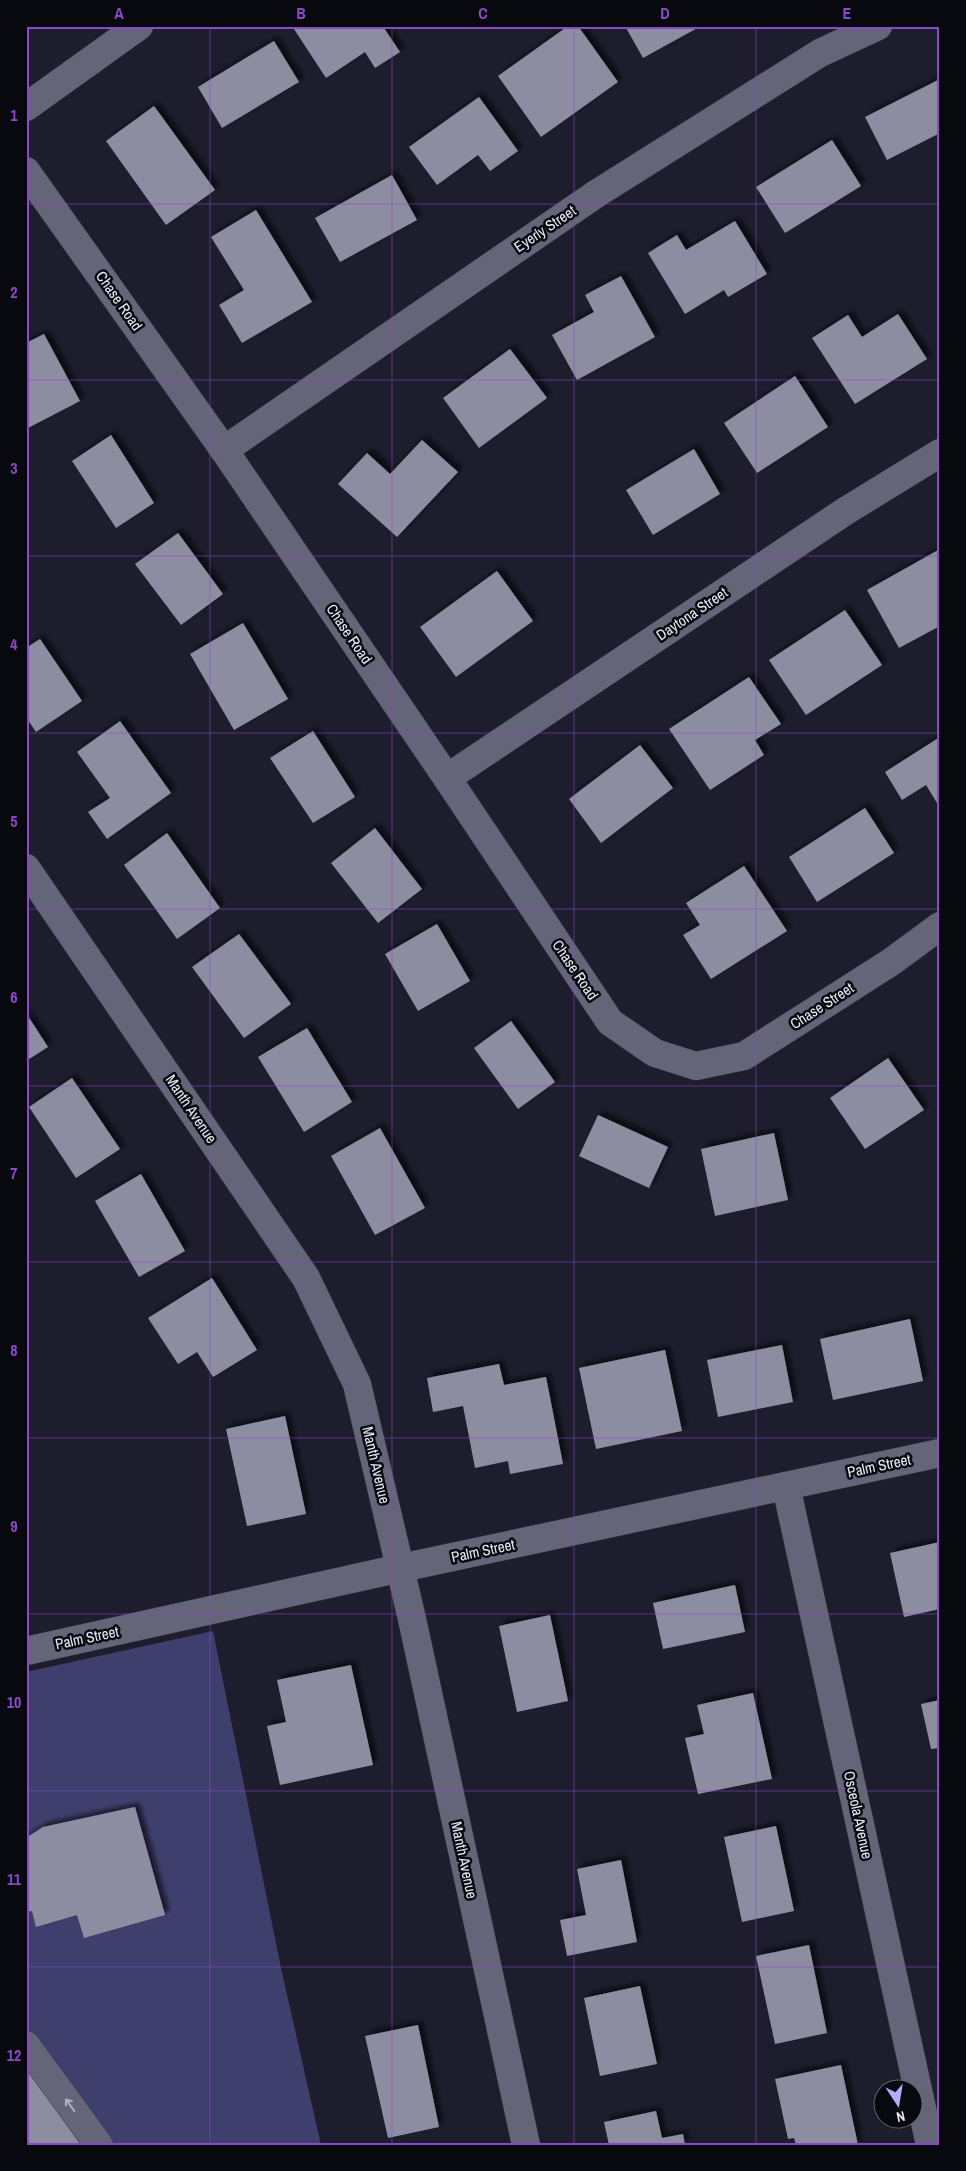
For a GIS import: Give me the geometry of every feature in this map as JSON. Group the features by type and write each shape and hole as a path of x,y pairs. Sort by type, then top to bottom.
{"street":[{"path":"26,107 139,26"},
{"name":"Eyerly Street","path":"224,450 596,194 820,53 878,26"},
{"name":"Chase Road","path":"26,171 224,450 610,1022 655,1053 696,1066"},
{"name":"Daytona Street","path":"447,778 844,512 940,453"},
{"name":"Manth Avenue","path":"26,868 306,1278 357,1384 400,1568 526,2145"},
{"name":"Chase Street","path":"696,1066 744,1056 891,962 940,926"},
{"name":"Palm Street","path":"26,1651 400,1568 940,1453"},
{"name":"Osceola Avenue","path":"786,1486 930,2145"},
{"path":"26,2045 99,2145"}],"shaded area":[{"path":"213,1631 281,1968 321,2145 26,2145 26,1672"}],"building":[{"path":"292,26 388,26 384,28 400,52 375,68 365,52 326,78"},
{"path":"568,26 578,26 618,82 541,137 498,76"},
{"path":"625,26 701,26 643,58"},
{"path":"274,41 299,82 222,128 198,87"},
{"path":"940,79 940,133 887,160 865,117"},
{"path":"479,97 518,151 490,171 478,155 437,185 409,147"},
{"path":"154,106 215,190 166,225 106,141"},
{"path":"832,140 861,186 785,233 756,187"},
{"path":"392,175 417,220 340,262 315,218"},
{"path":"256,210 312,302 242,343 219,305 244,290 211,237"},
{"path":"735,221 767,274 728,297 724,290 685,314 648,253 677,235 686,250"},
{"path":"621,276 655,337 577,380 552,335 594,312 585,295"},
{"path":"898,314 927,359 855,404 812,338 848,315 862,337"},
{"path":"44,334 80,401 28,428 26,424 26,343"},
{"path":"510,349 547,398 479,448 443,398"},
{"path":"795,376 828,427 757,473 724,423"},
{"path":"111,435 154,503 116,528 72,461"},
{"path":"422,440 458,472 397,537 338,484 367,453 390,474"},
{"path":"694,449 720,494 653,535 626,490"},
{"path":"178,533 223,594 181,625 135,564"},
{"path":"940,549 940,626 899,648 867,590"},
{"path":"497,571 533,621 456,677 420,627"},
{"path":"845,610 882,665 806,715 769,660"},
{"path":"243,623 288,699 234,730 190,654"},
{"path":"40,639 82,701 36,732 26,717 26,648"},
{"path":"749,677 781,724 755,740 764,755 710,790 669,729"},
{"path":"120,721 171,793 107,839 88,812 110,798 77,752"},
{"path":"313,731 355,797 313,823 270,758"},
{"path":"940,737 940,808 926,785 902,800 885,772"},
{"path":"640,745 673,788 601,843 569,799"},
{"path":"865,808 894,853 817,902 789,857"},
{"path":"375,828 422,889 378,923 331,863"},
{"path":"167,833 220,908 177,939 124,865"},
{"path":"744,866 787,931 711,979 683,935 700,925 686,903"},
{"path":"437,924 470,981 418,1011 385,954"},
{"path":"239,934 291,1004 244,1038 192,967"},
{"path":"26,1013 48,1047 26,1061"},
{"path":"511,1021 555,1082 518,1109 474,1048"},
{"path":"307,1028 352,1102 304,1132 258,1057"},
{"path":"888,1058 924,1110 865,1149 830,1098"},
{"path":"72,1078 120,1149 76,1178 29,1107"},
{"path":"598,1115 668,1147 649,1188 579,1156"},
{"path":"380,1128 425,1208 375,1235 331,1156"},
{"path":"774,1133 788,1200 715,1216 701,1149"},
{"path":"141,1174 185,1251 139,1277 95,1201"},
{"path":"212,1278 257,1350 213,1377 197,1352 178,1364 148,1318"},
{"path":"910,1319 923,1381 833,1400 820,1339"},
{"path":"782,1345 793,1402 718,1417 707,1360"},
{"path":"665,1350 682,1431 596,1449 579,1368"},
{"path":"499,1364 504,1385 546,1377 563,1464 510,1474 508,1461 475,1468 463,1406 433,1412 427,1378"},
{"path":"285,1416 306,1514 247,1526 226,1429"},
{"path":"940,1542 940,1609 904,1617 890,1553"},
{"path":"735,1585 745,1632 663,1649 653,1603"},
{"path":"550,1615 568,1701 517,1712 499,1626"},
{"path":"351,1665 373,1765 280,1785 267,1726 286,1722 277,1680"},
{"path":"753,1693 772,1779 698,1794 685,1738 704,1734 697,1705"},
{"path":"940,1700 940,1748 931,1749 921,1704"},
{"path":"135,1807 165,1915 84,1938 77,1915 36,1927 32,1911 26,1912 26,1838 43,1827"},
{"path":"776,1826 794,1911 742,1922 724,1837"},
{"path":"621,1860 637,1942 567,1956 560,1920 586,1915 577,1869"},
{"path":"809,1945 827,2033 775,2044 756,1956"},
{"path":"640,1986 657,2064 600,2076 584,1998"},
{"path":"418,2025 439,2127 388,2138 365,2036"},
{"path":"841,2065 858,2145 796,2145 794,2138 788,2139 775,2079"},
{"path":"26,2067 81,2145 26,2145"},
{"path":"656,2111 662,2138 683,2134 685,2145 609,2145 604,2122"}]}
